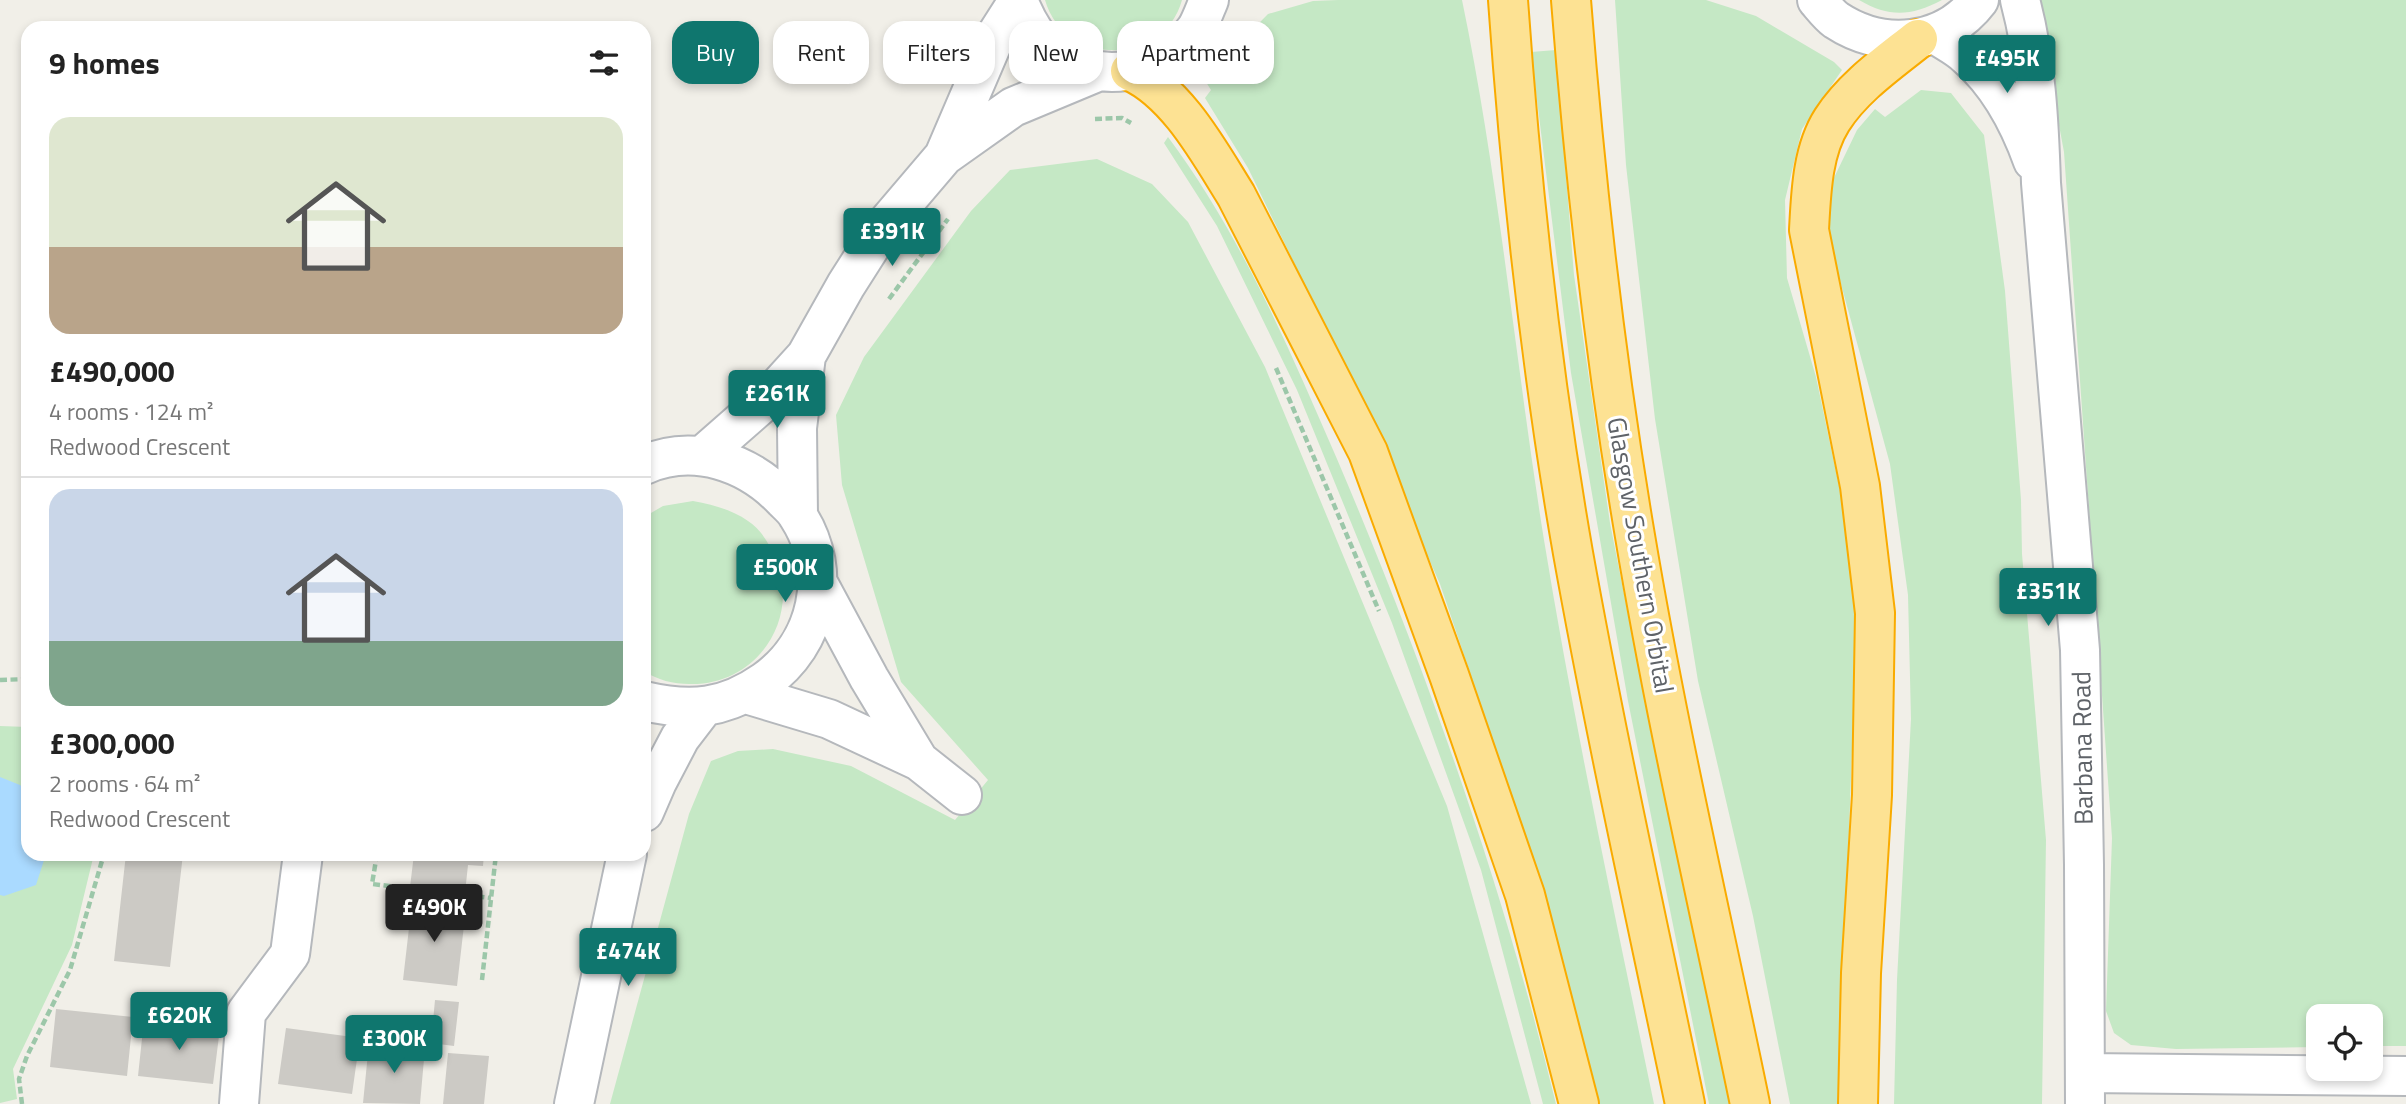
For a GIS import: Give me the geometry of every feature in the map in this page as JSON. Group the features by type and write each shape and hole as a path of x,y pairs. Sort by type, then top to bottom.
{"highway":[{"path":"1508,0 1541,343 1573,552 1685,1104"},
{"name":"Glasgow Southern Orbital","path":"1571,0 1586,174 1604,329 1634,534 1677,761 1750,1104"},
{"path":"1858,1104 1861,973 1872,795 1875,613 1860,486 1809,230 1811,191 1818,156 1831,121 1868,79 1927,37"},
{"path":"1113,71 1146,78 1160,90 1191,127 1224,176 1368,452 1525,895 1579,1104"}],"street":[{"path":"666,454 766,399 806,356 881,230 944,156 1013,107 1113,71 1147,67 1175,51 1203,14 1227,0"},
{"path":"1793,0 1826,9 1862,35 1895,41 1927,37 1969,13 1979,0"},
{"name":"Barbana Road","path":"2020,0 2039,110 2041,183 2080,650 2085,1088"},
{"path":"1018,1 1030,28 1049,49 1073,64 1113,71"},
{"path":"944,156 990,48 1018,1"},
{"name":"Barbana Road","path":"1927,37 1966,55 2002,96 2024,138 2041,183"},
{"path":"798,515 797,428 806,356"},
{"path":"651,703 670,707 703,708 746,694 774,674 794,655 814,613 819,585 816,559 798,515 774,489 729,461 666,454"},
{"path":"819,585 869,678 919,761"},
{"path":"746,694 829,719 919,761 962,795"},
{"path":"651,796 680,738 703,708"},
{"path":"239,1104 246,1013 290,954 302,861"},
{"path":"574,1104 624,861"},
{"path":"2085,1088 2406,1076"}],"path":[{"path":"1089,119 1122,118 1140,128"},
{"path":"883,307 953,211"},
{"path":"1272,358 1381,615"},
{"path":"0,680 21,679"},
{"path":"22,1104 19,1079 27,1056 70,970 102,861"},
{"path":"376,861 372,884 491,898"},
{"path":"482,980 495,861"}],"green space":[{"path":"1045,0 1182,0 1172,21 1117,21 1117,50 1103,48 1103,21 1056,21"},
{"path":"1462,0 1497,202 1556,611 1654,1104 1597,1104 1536,868 1440,584 1335,347 1248,168 1205,98 1211,90 1207,84 1274,84 1274,21 1261,21 1268,14 1313,1"},
{"path":"1615,0 1706,0 1756,16 1834,62 1842,70 1802,129 1785,200 1787,278 1816,377 1846,519 1857,614 1839,1104 1790,1104 1753,916 1698,681 1655,419 1626,165"},
{"path":"1859,0 1942,0 1900,13 1881,10"},
{"path":"2031,0 2406,0 2406,1046 2383,1046 2383,1004 2306,1004 2306,1047 2176,1049 2131,1045 2114,1033 2106,1011 2112,838 2064,152 2045,50"},
{"path":"1556,50 1574,275 1610,523 1662,786 1730,1104 1709,1104 1628,701 1571,373 1531,52"},
{"path":"1921,90 1951,93 1984,135 2005,291 2021,500 2022,554 2046,840 2042,1104 1894,1104 1897,980 1911,719 1908,595 1890,464 1829,240 1831,184 1857,130 1875,109 1885,117"},
{"path":"1168,137 1218,213 1262,293 1301,376 1370,538 1460,777 1512,939 1556,1104 1543,1104 1481,870 1392,623 1297,390 1217,226 1164,143"},
{"path":"1097,159 1152,184 1188,222 1265,367 1447,806 1531,1104 610,1104 689,814 711,761 738,751 773,749 851,766 955,820 988,780 901,682 842,485 836,415 864,357 971,211 1010,170"},
{"path":"693,501 735,513 753,524 768,543 776,559 782,582 782,605 777,626 767,645 753,661 734,674 713,682 683,684 651,675 651,513 663,506"},
{"path":"0,726 21,727 21,861 92,861 72,945 13,1069 17,1099 0,1103"}],"water":[{"path":"0,777 21,786 21,861 44,861 36,885 0,895"}],"building":[{"path":"125,861 182,861 170,967 114,961"},
{"path":"413,861 483,861 483,866 468,865 465,893 410,887"},
{"path":"412,902 466,908 457,986 403,980"},
{"path":"435,1000 459,1002 454,1046 431,1043"},
{"path":"56,1009 133,1017 127,1076 50,1067"},
{"path":"144,1020 220,1028 213,1084 138,1076"},
{"path":"286,1028 360,1038 352,1094 278,1084"},
{"path":"369,1043 425,1048 420,1104 363,1103"},
{"path":"448,1053 489,1056 484,1104 443,1104"}]}
